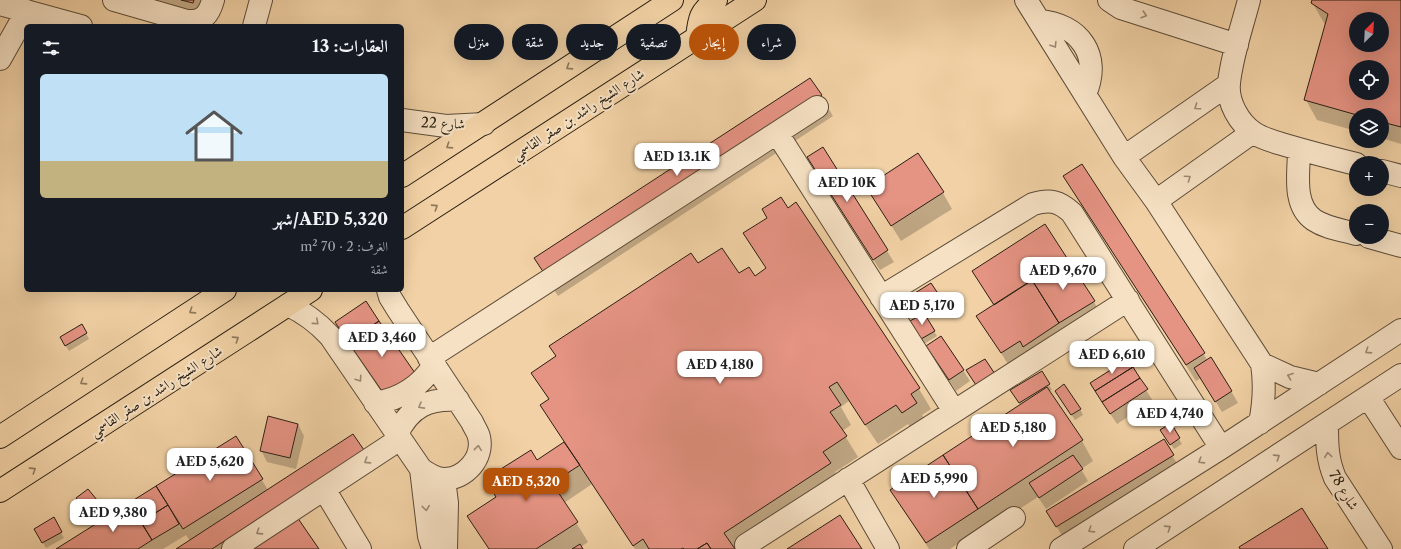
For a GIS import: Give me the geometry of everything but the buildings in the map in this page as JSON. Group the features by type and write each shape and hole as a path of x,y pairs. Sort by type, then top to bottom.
{"main road":[{"path":"404,175 672,0"},
{"path":"698,24 705,9 716,0"},
{"name":"شارع الشيخ راشد بن صقر القاسمي","path":"718,24 755,0"},
{"name":"شارع الشيخ راشد بن صقر القاسمي","path":"404,227 689,43"},
{"path":"0,437 222,292"},
{"name":"شارع الشيخ راشد بن صقر القاسمي","path":"0,491 308,292"}],"street":[{"path":"114,0 187,21 194,21 201,19 207,14 213,0"},
{"path":"255,24 261,0"},
{"path":"1026,0 1124,157 1156,201 1262,364 1264,376 1264,399 1260,423"},
{"path":"1109,0 1121,8 1237,45"},
{"path":"1249,0 1237,45 1229,84 1231,103 1240,120 1254,132 1266,139 1300,150 1349,162"},
{"path":"0,4 73,24"},
{"path":"0,59 27,11"},
{"path":"1124,157 1229,84"},
{"path":"375,403 387,401 409,391 427,375 431,361 817,107"},
{"name":"شارع 22","path":"404,120 446,126 484,124"},
{"path":"1156,201 1254,132"},
{"path":"777,133 954,411"},
{"path":"1300,150 1298,196 1304,209 1314,219 1327,226 1349,232"},
{"path":"1389,173 1401,176"},
{"path":"881,297 1033,204 1043,201 1054,202 1064,206 1072,213 1222,448"},
{"path":"1389,243 1401,246"},
{"path":"288,305 311,317 321,326 338,347 421,470 432,476 444,479 459,476 472,466 479,452 479,437 472,422 398,310 389,292"},
{"path":"746,545 1128,300"},
{"path":"1061,549 1222,448 1401,330"},
{"path":"1262,364 1290,377 1319,384"},
{"path":"1135,549 1401,375"},
{"path":"1368,397 1401,448"},
{"path":"233,549 324,489 398,437 402,423 411,413 421,406 439,400 458,400"},
{"name":"شارع 78","path":"1327,424 1328,457 1330,468 1381,549"},
{"path":"421,470 429,536 433,549"},
{"path":"444,479 447,502 446,549"},
{"path":"848,479 888,549"},
{"path":"324,489 358,548"},
{"path":"968,549 1014,518"}]}
